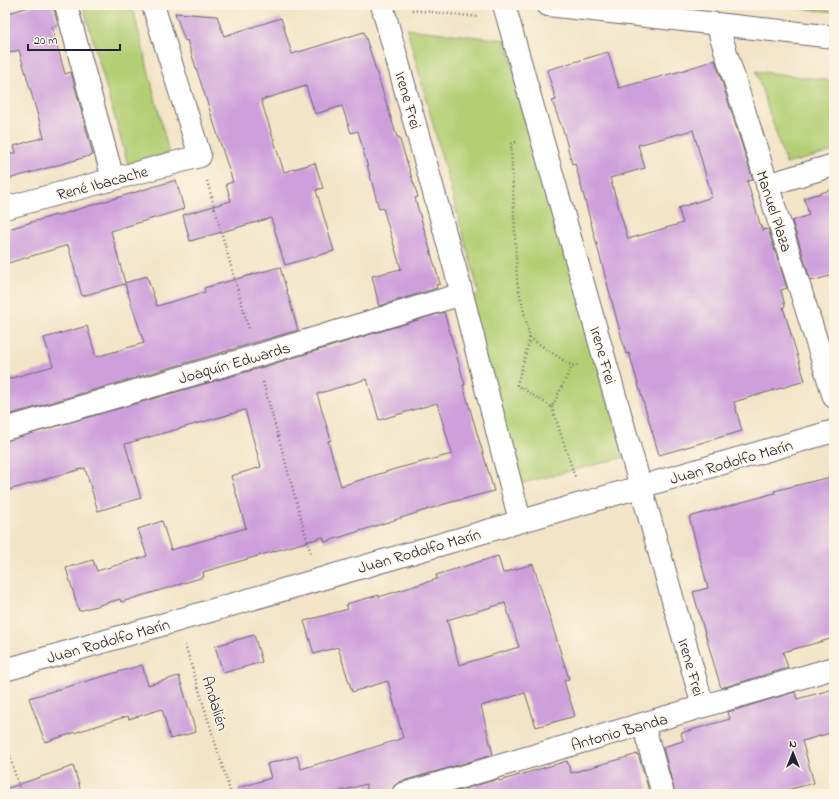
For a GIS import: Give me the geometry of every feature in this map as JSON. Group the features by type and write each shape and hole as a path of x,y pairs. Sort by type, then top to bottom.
{"street":[{"path":"66,5 113,179"},
{"name":"René Ibacache","path":"5,208 200,156 153,5"},
{"name":"Irene Frei","path":"382,5 462,294 520,521"},
{"name":"Irene Frei","path":"504,5 703,706"},
{"path":"548,5 834,37"},
{"name":"Manuel Plaza","path":"717,24 834,397"},
{"path":"767,185 834,165"},
{"name":"Joaquín Edwards","path":"5,429 462,294"},
{"name":"Juan Rodolfo Marín","path":"5,670 834,431"},
{"name":"Antonio Banda","path":"403,794 834,668"},
{"path":"643,724 663,794"}],"path":[{"path":"541,134 511,144 517,281 530,338 517,385 552,407 584,503"},
{"path":"530,338 572,366 605,358"},
{"path":"552,407 572,366"},
{"name":"Andalién","path":"178,620 231,794"},
{"path":"5,740 21,794"}],"green space":[{"path":"83,5 132,5 169,153 128,164"},
{"path":"772,5 834,5 834,12"},
{"path":"407,29 506,40 625,457 515,485 468,304 479,293"},
{"path":"756,71 834,81 834,151 786,164"}],"building":[{"path":"36,5 53,5 58,25 52,27 65,74 71,72 93,155 5,180 5,154 16,153 14,146 44,137 19,50 5,54 5,14"},
{"path":"175,13 217,16 224,36 281,18 292,54 364,32 397,137 399,137 418,197 415,198 440,284 436,285 437,288 379,306 372,276 401,269 383,208 379,209 358,131 351,133 342,106 315,114 306,86 261,100 284,172 315,163 323,188 316,190 334,251 285,265 271,218 190,241 183,215 231,201 226,184 233,182 187,40 185,41"},
{"path":"608,52 619,88 715,60 753,180 747,181 762,230 768,229 787,288 781,290 785,306 783,307 805,381 734,402 742,431 659,455 629,353 626,354 575,163 572,164 564,133 552,101 556,100 547,70","holes":["693,130 712,197 678,208 683,223 628,239 610,178 645,168 638,145"]},
{"path":"176,180 184,209 111,231 125,283 147,276 157,306 205,292 204,288 280,267 298,330 5,416 5,380 53,366 44,338 87,326 96,357 144,343 125,284 82,296 68,245 5,264 5,230"},
{"path":"834,189 834,275 811,281 792,221 809,215 804,198"},
{"path":"444,312 465,385 463,385 494,491 448,503 325,542 323,537 203,572 204,577 121,602 120,599 79,611 66,568 93,560 97,571 147,556 138,529 162,521 171,550 246,528 231,476 261,467 245,410 125,444 141,498 98,511 85,468 5,491 5,441 260,368","holes":["367,379 379,420 437,403 452,454 395,469 341,486 328,441 331,440 317,394"]},
{"path":"834,476 834,638 783,652 788,668 721,688 693,592 708,588 689,517 775,493 774,491"},
{"path":"498,556 503,573 533,564 569,679 564,681 575,716 536,727 525,693 481,706 493,755 399,782 394,786 391,794 368,794 366,784 331,794 239,794 238,788 271,778 267,764 297,756 301,769 403,738 388,681 352,692 338,647 314,654 304,621 348,609 346,604 379,595 379,597 437,579 436,575","holes":["505,603 519,647 459,665 447,620"]},
{"path":"254,635 262,662 223,673 215,646"},
{"path":"142,665 148,685 179,676 196,732 170,739 162,709 129,719 128,716 45,742 29,698"},
{"path":"834,689 834,732 802,741 814,783 771,794 675,794 663,747 683,741 681,733 730,719 728,712 795,692 797,699"},
{"path":"638,754 650,794 448,794 567,761 571,773"},
{"path":"73,766 82,794 5,794 5,789"}]}
